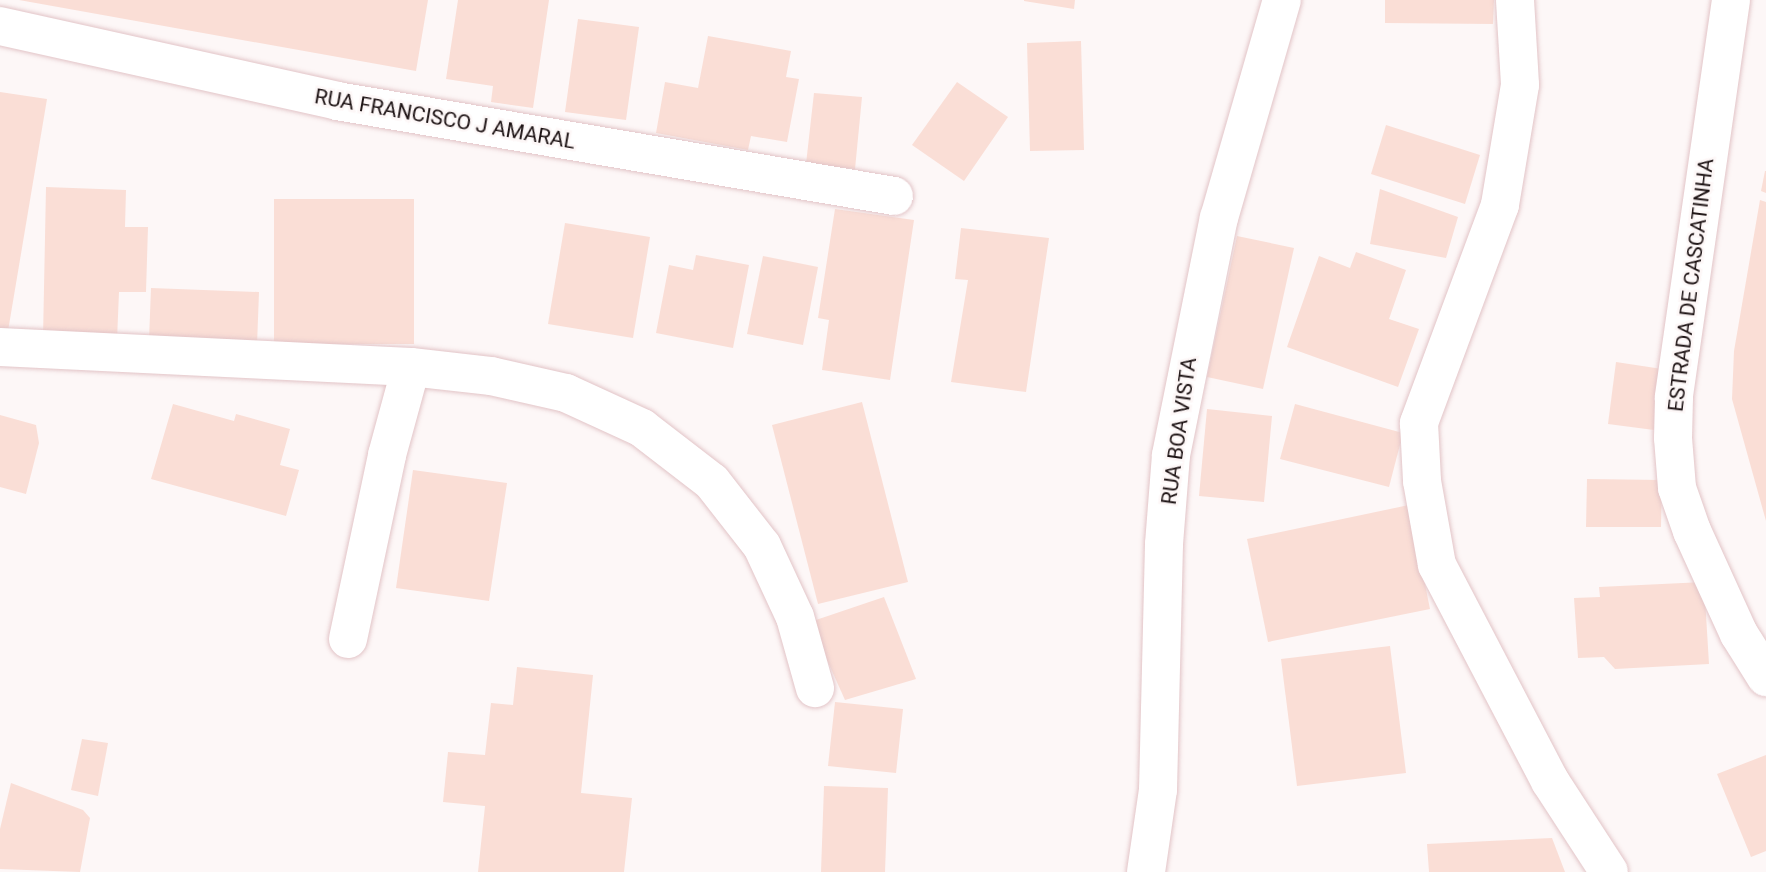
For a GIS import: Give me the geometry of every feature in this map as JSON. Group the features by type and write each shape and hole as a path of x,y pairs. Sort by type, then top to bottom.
{"street":[{"name":"RUA BOA VISTA","path":"1146,872 1158,790 1164,544 1171,455 1219,218 1282,0"},
{"path":"1515,0 1520,85 1500,205 1419,423 1422,481 1437,565 1550,781 1609,872"},
{"name":"ESTRADA DE CASCATINHA","path":"1731,0 1674,398 1673,438 1677,488 1692,531 1739,634 1766,677"},
{"name":"RUA FRANCISCO J AMARAL","path":"0,26 337,101 894,195"},
{"path":"0,347 411,367 492,376 566,393 642,428 712,482 762,546 795,617 815,688"},
{"path":"348,639 387,455 411,367"}],"building":[{"path":"19,0 428,0 416,71"},
{"path":"458,0 549,0 533,108 491,102 493,86 446,79"},
{"path":"1024,0 1075,0 1074,9"},
{"path":"1385,0 1494,0 1493,24 1385,23"},
{"path":"578,19 639,27 626,120 565,112"},
{"path":"708,36 791,51 786,77 799,79 787,142 751,136 748,150 656,133 665,82 698,88"},
{"path":"1081,41 1084,150 1030,151 1027,43"},
{"path":"957,82 1008,117 964,181 912,145"},
{"path":"0,92 47,99 6,343 0,342"},
{"path":"814,93 862,97 855,169 806,164"},
{"path":"1386,125 1480,155 1465,204 1371,174"},
{"path":"1766,171 1766,193 1761,191"},
{"path":"46,187 126,190 125,227 148,227 146,292 119,292 117,340 43,338"},
{"path":"1380,189 1458,217 1446,258 1370,244"},
{"path":"274,199 414,199 414,344 274,344"},
{"path":"1760,200 1766,202 1766,521 1732,399 1734,351"},
{"path":"835,209 914,220 890,380 822,370 829,320 818,318"},
{"path":"565,223 650,237 633,338 548,324"},
{"path":"961,228 1049,238 1026,392 951,382 968,280 955,279"},
{"path":"1237,236 1294,248 1263,389 1207,377"},
{"path":"1356,252 1406,270 1389,319 1419,329 1398,387 1287,347 1319,256 1350,268"},
{"path":"696,255 749,265 733,348 656,333 669,265 693,270"},
{"path":"763,256 818,267 803,345 747,334"},
{"path":"151,288 259,292 257,345 149,340"},
{"path":"1616,362 1662,369 1654,430 1608,424"},
{"path":"862,402 908,582 818,604 772,425"},
{"path":"173,404 234,421 236,414 290,429 280,465 299,470 286,516 151,479"},
{"path":"1295,404 1403,433 1389,487 1280,459"},
{"path":"1207,409 1272,416 1264,502 1199,496"},
{"path":"0,415 36,425 39,443 26,494 0,487"},
{"path":"413,470 507,483 489,601 396,588"},
{"path":"1587,479 1662,480 1661,527 1586,527"},
{"path":"1409,505 1430,609 1268,642 1247,539"},
{"path":"1704,582 1709,664 1615,669 1604,657 1578,658 1574,598 1600,597 1599,587"},
{"path":"884,597 916,679 845,700 810,622"},
{"path":"1390,646 1406,773 1297,786 1281,659"},
{"path":"517,667 593,675 581,793 632,798 624,872 478,872 485,806 443,802 448,752 485,755 491,703 513,705"},
{"path":"835,702 903,709 896,773 828,766"},
{"path":"82,739 108,743 98,796 71,790"},
{"path":"1766,755 1766,851 1751,857 1717,774"},
{"path":"11,783 83,810 90,818 80,872 0,869 0,829"},
{"path":"824,786 888,788 885,872 821,872"},
{"path":"1552,838 1565,872 1429,872 1427,844"}]}
